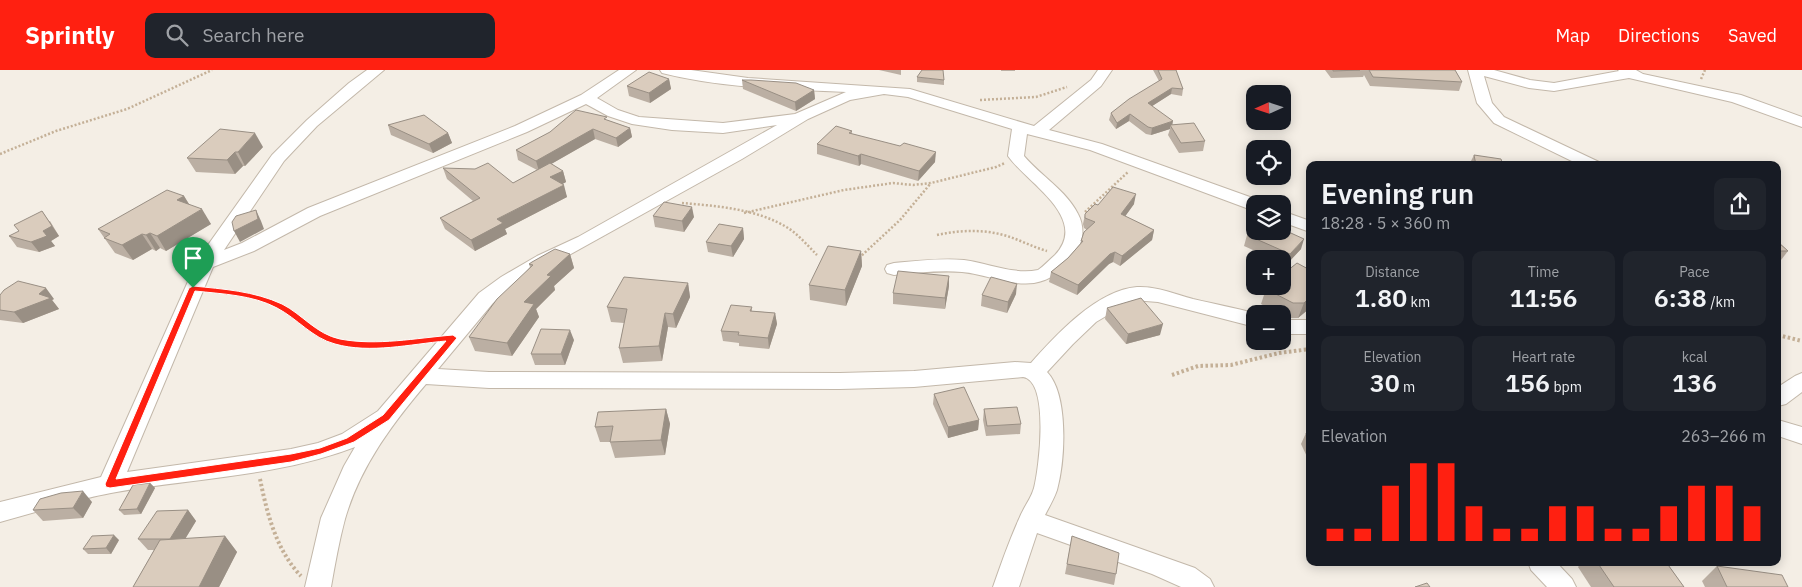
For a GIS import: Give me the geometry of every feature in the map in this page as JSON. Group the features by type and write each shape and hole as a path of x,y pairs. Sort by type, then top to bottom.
{"street":[{"path":"110,484 205,263 278,158 354,86 377,70"},
{"path":"205,263 248,247 314,212 521,129 586,98 629,70"},
{"path":"667,70 748,82 884,90 933,100 1096,147 1246,202"},
{"path":"894,268 978,267 1017,277 1030,277 1045,273 1065,255 1070,250 1075,237 1073,222 1064,206 1032,176 1016,156 1029,129 1096,83 1105,70"},
{"path":"1585,161 1499,120 1490,113 1484,106 1476,70 1548,87 1562,86 1627,72 1650,80 1736,98 1802,122"},
{"path":"310,582 333,518 355,466 386,418 486,298 508,280 544,260 584,242 803,116 845,97 863,92 884,90"},
{"path":"586,98 613,113 637,121 702,128 741,127 803,116"},
{"path":"1291,220 1306,225"},
{"path":"1035,372 1062,341 1089,318 1128,295 1143,294 1160,297 1246,318"},
{"path":"1291,327 1306,327"},
{"path":"420,376 488,380 840,381 914,379 1015,369 1035,372 1041,379 1050,402 1051,447 1045,490 1019,545 1006,587"},
{"path":"1781,396 1802,381"},
{"path":"0,512 110,484 258,463 321,451 350,440 386,418"},
{"path":"1781,429 1802,436"},
{"path":"1030,520 1186,576 1201,587"},
{"path":"1544,566 1562,587"}],"path":[{"path":"0,154 56,131 127,108 212,70"},
{"path":"979,100 1036,96 1064,89 1071,85"},
{"path":"744,213 844,190 893,183 913,185 931,183 996,167 1016,156"},
{"path":"1073,222 1099,200 1124,174 1144,163"},
{"path":"858,259 900,220 931,183"},
{"path":"654,202 702,204 744,213 787,228 817,254"},
{"path":"937,235 968,231 986,232 1007,236 1025,244 1065,255"},
{"path":"193,288 244,294 280,306 314,332 337,342 371,345 453,338"},
{"path":"1781,336 1802,341"},
{"path":"1172,375 1198,366 1231,365 1279,353 1306,350"},
{"path":"258,463 265,507 284,551 296,573 310,582"}],"building":[{"path":"922,70 943,70 944,80 917,77"},
{"path":"1158,70 1176,70 1183,89 1172,88 1148,103 1173,121 1152,128 1130,114 1117,123 1111,113 1129,99 1162,79"},
{"path":"1369,70 1455,70 1462,82 1373,77"},
{"path":"649,72 669,79 649,93 627,86"},
{"path":"742,80 796,83 814,90 795,102"},
{"path":"576,110 607,117 604,119 630,128 616,138 593,129 536,161 516,150 550,132"},
{"path":"424,115 448,133 429,144 388,125"},
{"path":"1194,123 1205,141 1181,143 1170,125"},
{"path":"836,126 852,131 849,133 900,146 904,143 936,152 919,171 861,154 858,156 817,144"},
{"path":"220,129 255,133 238,152 235,152 227,160 187,158"},
{"path":"1474,155 1501,159 1502,161 1475,161"},
{"path":"488,163 513,183 550,163 563,171 550,177 564,185 497,219 503,223 471,240 440,218 480,198 443,168 475,169"},
{"path":"1113,187 1136,194 1121,214 1154,230 1122,256 1115,252 1110,254 1078,285 1051,272 1068,258 1083,241 1081,241 1084,232 1095,222 1085,218 1085,214 1095,204 1098,205"},
{"path":"167,190 184,196 177,200 202,209 157,236 150,233 142,234 122,245 104,238 110,234 98,229"},
{"path":"664,202 692,207 682,221 653,216"},
{"path":"256,210 258,219 234,231 232,222 236,216"},
{"path":"42,211 52,226 43,231 47,236 31,242 9,236 19,231 14,225"},
{"path":"719,224 743,228 731,246 706,242"},
{"path":"1291,233 1304,239 1291,253 1291,250 1281,250 1258,240 1291,240"},
{"path":"1781,245 1788,251 1781,251"},
{"path":"828,246 861,251 845,290 809,285"},
{"path":"555,249 570,254 547,275 551,276 524,302 534,304 507,343 469,337 497,299 533,265 529,264"},
{"path":"1297,263 1306,268 1306,301 1304,303 1293,303 1278,295 1291,295 1291,268"},
{"path":"898,271 949,276 945,298 893,293"},
{"path":"624,277 688,283 673,314 665,313 659,346 619,348 627,309 607,307"},
{"path":"991,277 1017,284 1008,302 982,295"},
{"path":"18,281 46,288 39,294 51,298 14,312 0,310 0,295"},
{"path":"1141,298 1163,324 1128,334 1107,308"},
{"path":"731,305 752,307 750,311 775,313 768,338 738,335 739,332 721,331"},
{"path":"541,329 570,330 561,354 531,354"},
{"path":"964,387 979,420 948,427 934,394"},
{"path":"1017,407 1021,424 987,426 984,409"},
{"path":"666,409 661,440 610,442 613,426 595,427 598,412"},
{"path":"150,483 137,509 119,510 133,485"},
{"path":"83,491 73,508 33,510 40,499 61,493"},
{"path":"188,510 170,539 138,539 157,511"},
{"path":"114,535 106,548 83,549 92,536"},
{"path":"225,536 199,587 133,587 160,540"},
{"path":"1072,536 1119,553 1116,574 1067,564"},
{"path":"1600,566 1669,566 1684,587 1614,587"},
{"path":"1717,566 1782,575 1788,587 1727,587"},
{"path":"1427,583 1430,587 1415,587"}],"route":[{"path":"193,288 244,294 280,306 314,332 337,342 371,345 453,338 386,418 350,440 321,451 291,458 110,484 193,288"}]}
